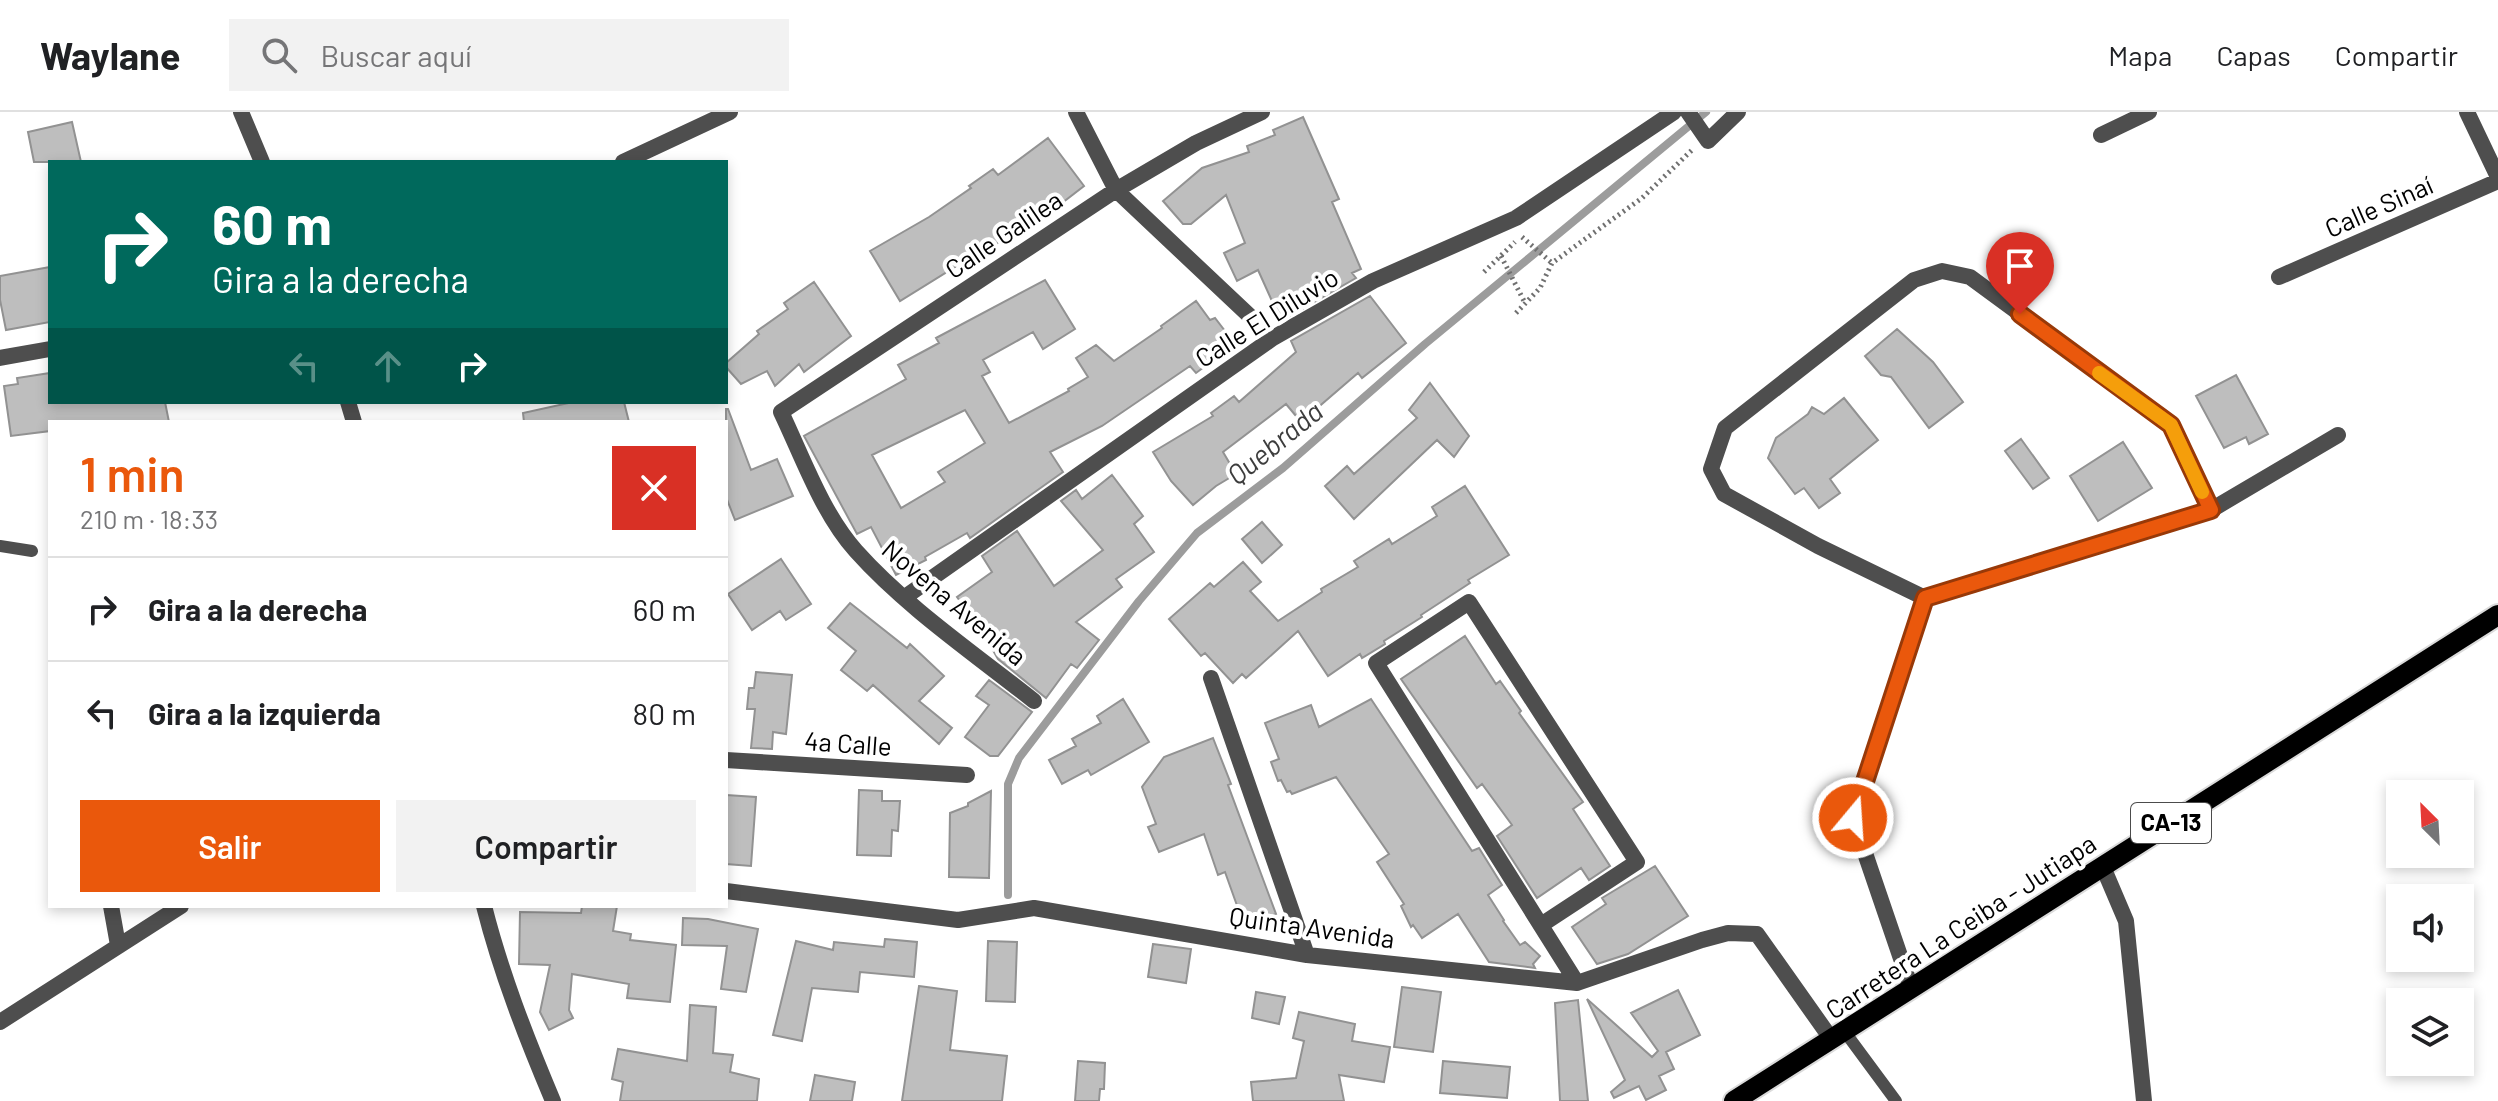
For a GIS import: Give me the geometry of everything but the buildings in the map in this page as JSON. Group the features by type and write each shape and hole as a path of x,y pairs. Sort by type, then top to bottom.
{"main road":[{"name":"Carretera La Ceiba - Jutiapa","path":"1734,1101 2498,615"}],"street":[{"path":"241,112 261,160"},
{"path":"627,160 730,112"},
{"path":"1076,112 1116,190 1273,338"},
{"name":"Calle Galilea","path":"781,412 1116,190 1196,143 1262,112"},
{"path":"1704,138 1711,140 1738,112"},
{"path":"2101,135 2149,112"},
{"path":"2467,112 2498,179"},
{"name":"Calle El Diluvio","path":"905,597 1273,338 1373,281 1516,218 1684,113 1704,138"},
{"name":"Calle Sinaí","path":"2279,277 2498,179"},
{"path":"2211,510 2171,425 1970,277 1942,271 1914,280 1725,428 1711,469 1724,494 1818,546 1925,598 2211,510 2338,435"},
{"path":"0,358 48,349"},
{"name":"Novena Avenida","path":"781,412 825,505 855,550 905,597 1034,701"},
{"path":"1911,988 1853,818 1925,598"},
{"path":"1541,925 1637,862 1469,602 1376,663 1577,983"},
{"path":"1211,678 1307,955"},
{"name":"4a Calle","path":"728,760 967,775"},
{"path":"2103,867 2126,921 2144,1101"},
{"name":"Quinta Avenida","path":"728,891 958,920 1034,908 1307,955 1577,983 1702,940 1728,933 1757,934 1838,1036"},
{"path":"111,908 118,945"},
{"path":"0,1022 178,908"},
{"path":"485,908 521,1024 553,1101"}],"lane":[{"path":"0,546 32,551"},
{"path":"1838,1036 1896,1101"}],"path":[{"path":"1516,313 1540,288 1552,263 1642,198 1704,138"},
{"path":"1522,237 1552,263"},
{"path":"1501,256 1525,303"}],"waterway":[{"name":"Quebrada","path":"1008,895 1008,784 1019,758 1139,601 1197,533 1283,468 1425,344 1706,112"}],"slow traffic":[{"path":"2099,373 2171,425 2202,492"}],"route":[{"path":"1853,818 1925,598 2211,510 2171,425 2020,314"}]}
